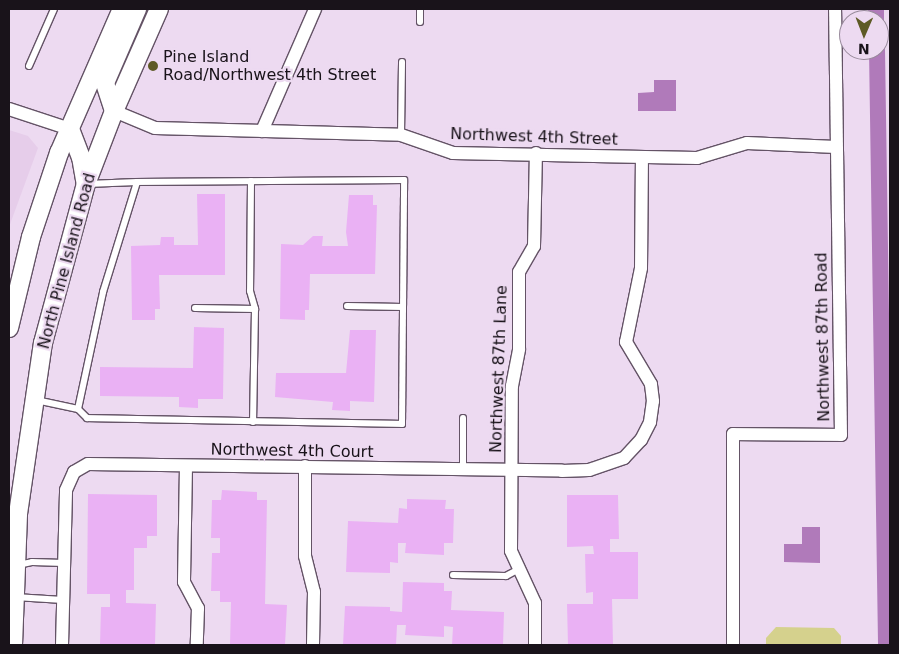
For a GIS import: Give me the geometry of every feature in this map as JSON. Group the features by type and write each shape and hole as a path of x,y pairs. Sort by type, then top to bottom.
{"main road":[{"path":"9,328 31,237 70,129 122,9"},
{"path":"114,111 105,83 137,9"},
{"name":"North Pine Island Road","path":"13,645 12,566 18,514 32,400 56,286 86,184 114,111 159,9"},
{"path":"70,129 80,156 86,184"}],"street":[{"path":"262,132 315,9"},
{"name":"Northwest 87th Road","path":"732,645 733,434 841,435 835,9"},
{"path":"9,109 70,129"},
{"name":"Northwest 4th Street","path":"114,111 155,128 401,135 453,153 536,153 697,158 747,143 836,147"},
{"name":"Northwest 87th Lane","path":"535,645 535,603 511,551 512,386 520,349 519,272 534,246 536,153"},
{"name":"Northwest 4th Court","path":"64,563 66,490 74,472 88,464 463,470 589,470 609,465 624,458 641,440 650,422 654,401 650,384 626,342 641,268 642,157"},
{"path":"186,466 184,582 198,608 198,645"},
{"path":"305,466 305,556 314,592 313,645"},
{"path":"62,645 64,563"}],"lane":[{"path":"30,66 54,9"},
{"path":"420,9 420,22"},
{"path":"401,135 402,62"},
{"path":"32,400 78,409 87,418 402,424 404,180 86,184"},
{"path":"251,181 250,291 255,309 253,422"},
{"path":"78,409 104,292 137,182"},
{"path":"347,306 403,307"},
{"path":"195,308 255,309"},
{"path":"463,418 463,470"},
{"path":"12,566 32,562 64,563"},
{"path":"453,575 506,576 519,569"},
{"path":"11,597 63,600"}],"shaded area":[{"path":"654,80 676,80 676,111 638,111 638,93 654,92"},
{"path":"9,130 28,136 38,148 9,227"},
{"path":"802,527 820,527 820,563 784,562 784,544 802,544"},
{"path":"776,627 834,628 841,636 841,645 766,645 766,638"}],"building":[{"path":"197,194 225,194 225,275 159,275 160,309 155,309 155,320 132,320 131,246 160,245 161,237 174,237 174,245 198,245"},
{"path":"349,195 373,195 373,205 377,205 375,274 310,274 309,310 305,310 305,320 280,319 281,244 303,245 313,236 323,236 322,246 348,246 346,232"},
{"path":"194,327 224,328 223,399 198,399 198,408 179,407 179,397 100,396 100,367 193,368"},
{"path":"350,330 376,330 374,402 350,401 350,411 332,410 333,402 275,397 276,373 346,373"},
{"path":"222,490 257,492 257,500 267,500 265,604 287,605 285,645 230,645 231,602 220,602 220,591 211,591 212,553 220,553 220,538 211,538 212,500 221,500"},
{"path":"88,494 157,495 157,536 147,536 147,548 134,548 134,590 126,590 126,603 156,604 155,645 100,644 101,607 110,607 110,594 87,594"},
{"path":"567,495 618,495 619,539 610,539 610,552 638,552 638,599 612,599 613,645 568,645 567,604 593,604 593,592 586,593 585,554 594,554 593,546 567,547"},
{"path":"407,499 446,500 445,509 454,509 453,543 444,543 444,555 405,553 406,543 398,543 398,563 390,562 390,573 346,572 348,521 398,523 399,508 407,509"},
{"path":"403,582 444,583 444,591 452,591 451,610 504,612 503,645 452,645 453,627 444,626 444,637 405,635 406,625 397,625 396,645 343,645 345,606 390,607 390,611 402,612"}],"waterway":[{"path":"877,60 886,645"}],"place":[{"name":"Pine Island Road/Northwest 4th Street","path":"153,66"}]}
